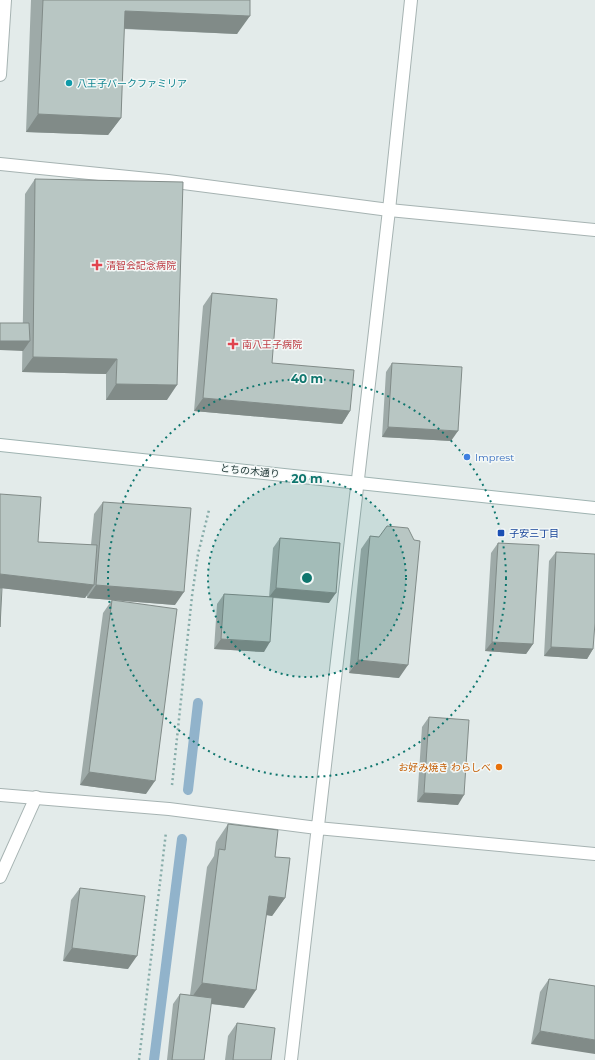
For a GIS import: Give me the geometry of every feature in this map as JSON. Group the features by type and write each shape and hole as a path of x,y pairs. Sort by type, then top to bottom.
{"street":[{"path":"0,75 5,0"},
{"path":"291,1060 389,210 411,0"},
{"path":"0,164 168,181 389,210 595,230"},
{"name":"とちの木通り","path":"0,445 595,508"},
{"path":"0,794 169,809 317,828 595,854"},
{"path":"0,878 36,797"}],"path":[{"path":"139,1060 169,809 192,596 198,554 209,510"}],"building":[{"name":"八王子パークファミリア","path":"43,0 250,0 250,16 125,11 121,118 38,114"},
{"name":"清智会記念病院","path":"35,179 183,182 177,385 116,384 117,359 33,357"},
{"name":"南八王子病院","path":"212,293 277,299 272,363 354,370 350,411 203,398"},
{"path":"0,323 29,323 30,341 0,341"},
{"path":"392,363 462,367 458,431 388,427"},
{"path":"0,494 41,497 38,542 97,545 94,585 0,574"},
{"path":"103,502 191,508 184,592 96,585"},
{"path":"387,526 408,528 414,540 420,541 408,665 358,660 370,536 379,537"},
{"path":"280,538 340,543 336,593 276,588"},
{"path":"498,543 539,545 533,644 492,642"},
{"path":"556,552 595,554 595,623 593,649 551,647"},
{"path":"0,588 2,588 0,627"},
{"path":"224,594 273,597 270,642 221,639"},
{"path":"112,600 177,609 155,781 89,772"},
{"path":"429,717 469,720 464,795 424,793"},
{"path":"228,824 278,830 275,857 290,858 285,898 269,896 256,990 202,983 219,849 225,850"},
{"path":"80,888 145,896 137,956 72,948"},
{"path":"549,979 595,986 595,1040 540,1031"},
{"path":"180,994 212,998 204,1060 172,1060"},
{"path":"237,1023 275,1028 271,1060 233,1060"}],"waterway":[{"path":"188,790 198,703"},
{"path":"154,1060 182,839"}],"place":[{"name":"八王子パークファミリア","path":"69,83"},
{"name":"清智会記念病院","path":"97,265"},
{"name":"南八王子病院","path":"233,344"},
{"name":"Imprest","path":"467,457"},
{"name":"子安三丁目","path":"501,533"},
{"name":"お好み焼き わらしべ","path":"499,767"}]}
